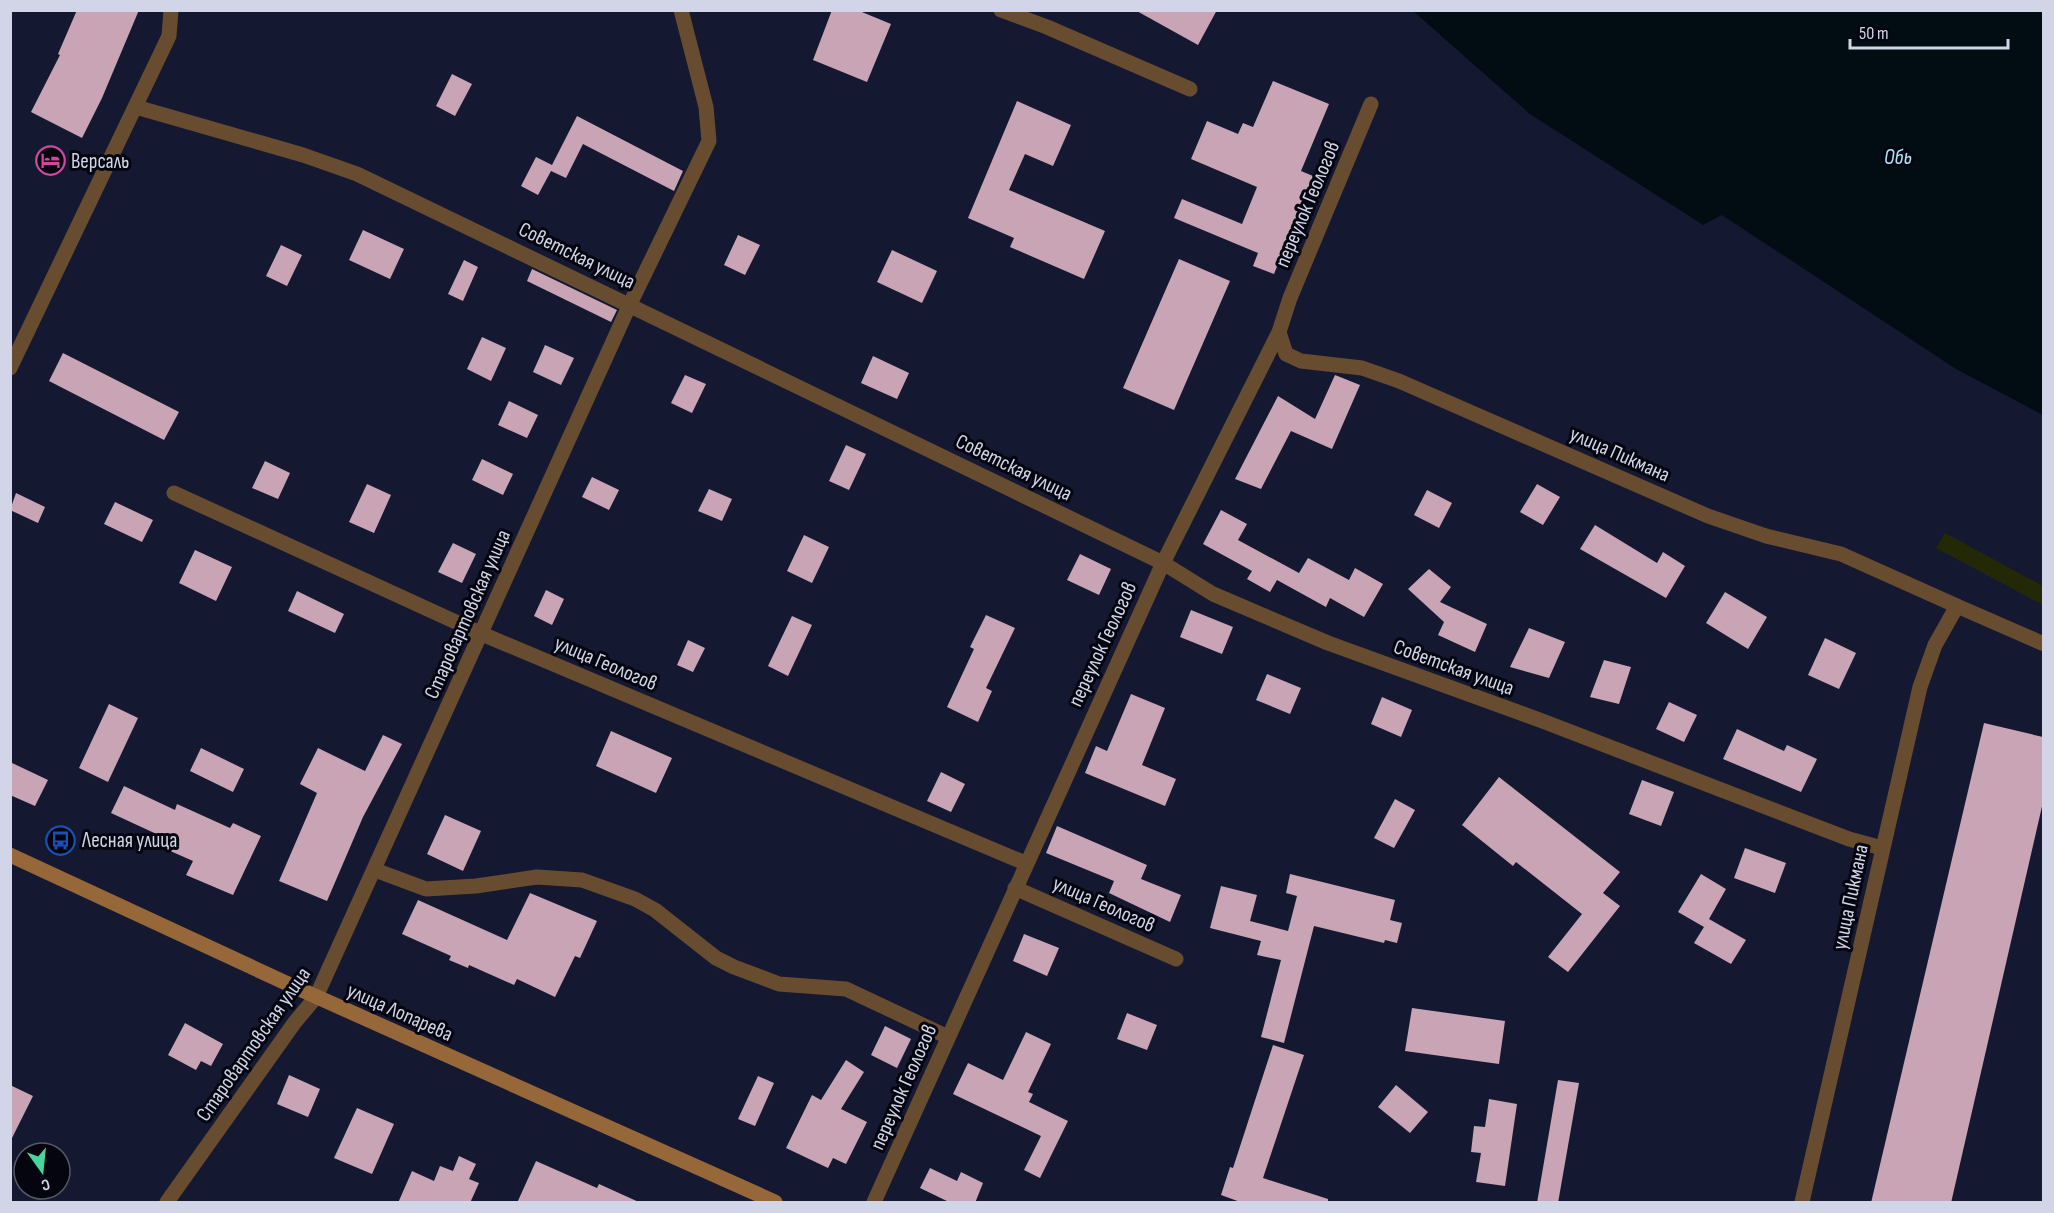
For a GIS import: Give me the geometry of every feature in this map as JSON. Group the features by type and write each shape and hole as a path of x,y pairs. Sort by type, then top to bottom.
{"main road":[{"name":"улица Лопарева","path":"10,855 316,997 774,1203"}],"street":[{"path":"10,368 169,36 171,10"},
{"name":"Старовартовская улица","path":"167,1203 295,1022 316,997 630,304 709,141 706,107 681,10"},
{"path":"1001,10 1047,27 1190,89"},
{"name":"переулок Геологов","path":"874,1203 1025,863 1163,563 1279,332 1290,298 1371,104"},
{"name":"Советская улица","path":"136,107 303,155 357,174 1163,563 1214,594 1328,643 1545,722 1849,839 1882,848"},
{"name":"улица Пикмана","path":"1279,332 1286,354 1301,361 1362,368 1399,381 1708,516 1766,536 1841,554 2043,645"},
{"name":"улица Геологов","path":"174,493 482,634 1025,863"},
{"name":"улица Пикмана","path":"1802,1203 1920,687 1935,645 1957,606"},
{"path":"375,870 426,889 537,876 582,880 635,899 655,910 716,958 734,966 779,984 846,990 948,1037"},
{"name":"улица Геологов","path":"1015,888 1176,959"}],"green space":[{"path":"1945,533 2043,586 2043,605 1936,548"}],"water":[{"name":"Обь","path":"1413,11 2043,11 2043,415 1956,369 1722,215 1703,225 1530,114"}],"building":[{"path":"77,10 139,10 102,98 82,138 31,112 60,55 58,54"},
{"path":"832,10 857,10 891,24 867,82 813,60"},
{"path":"1135,10 1217,10 1198,45"},
{"path":"452,74 472,84 455,116 436,106"},
{"path":"1273,81 1329,104 1301,171 1313,176 1274,274 1253,266 1258,253 1174,218 1182,199 1242,224 1257,187 1191,159 1207,121 1238,134 1243,123 1253,127"},
{"path":"1017,101 1071,125 1053,166 1025,154 1009,190 1105,231 1084,279 1010,247 1014,238 968,218"},
{"path":"577,116 683,171 674,191 583,144 566,178 551,171 538,195 521,186 536,157 552,165"},
{"path":"363,230 404,249 390,279 349,260"},
{"path":"738,235 760,245 745,275 724,265"},
{"path":"281,245 302,255 287,286 266,276"},
{"path":"892,250 937,271 922,303 877,282"},
{"path":"1179,259 1230,281 1174,410 1123,388"},
{"path":"464,260 478,267 463,301 448,294"},
{"path":"532,269 617,310 611,322 527,281"},
{"path":"482,337 506,348 491,381 467,369"},
{"path":"545,345 574,358 561,385 533,372"},
{"path":"63,353 179,412 164,440 49,381"},
{"path":"873,356 909,373 897,399 861,383"},
{"path":"685,375 706,384 692,413 671,403"},
{"path":"1335,375 1360,385 1332,449 1291,431 1261,489 1235,479 1278,396 1315,419"},
{"path":"509,401 538,415 527,438 498,425"},
{"path":"846,445 866,454 849,490 829,481"},
{"path":"482,459 513,474 503,495 472,480"},
{"path":"265,461 290,473 278,499 252,488"},
{"path":"592,477 619,490 609,510 582,497"},
{"path":"367,484 391,495 374,533 349,522"},
{"path":"1537,484 1560,497 1543,525 1520,512"},
{"path":"709,489 732,499 722,521 698,511"},
{"path":"1427,490 1452,503 1439,528 1414,515"},
{"path":"16,493 45,507 38,523 10,510"},
{"path":"115,502 153,520 142,542 104,524"},
{"path":"1221,510 1247,524 1238,540 1299,573 1308,558 1349,580 1355,568 1383,584 1364,617 1330,598 1326,607 1277,580 1270,592 1247,579 1252,571 1203,544"},
{"path":"1595,525 1657,563 1663,552 1685,566 1666,598 1580,549"},
{"path":"804,535 829,547 812,583 787,571"},
{"path":"453,543 476,554 462,583 438,572"},
{"path":"195,550 232,567 216,601 179,583"},
{"path":"1080,554 1111,569 1099,595 1067,580"},
{"path":"1429,569 1451,587 1440,602 1487,624 1475,652 1438,635 1444,622 1408,589"},
{"path":"546,590 564,599 552,625 534,616"},
{"path":"297,591 344,614 335,633 288,611"},
{"path":"1725,592 1767,617 1748,649 1706,623"},
{"path":"1191,610 1233,627 1222,654 1180,637"},
{"path":"986,615 1015,628 986,688 992,691 978,722 947,707 974,649 970,647"},
{"path":"792,616 812,625 788,676 768,666"},
{"path":"1529,628 1565,642 1549,678 1510,667"},
{"path":"1825,638 1856,653 1839,689 1808,675"},
{"path":"688,640 705,648 693,672 677,665"},
{"path":"1604,660 1631,667 1619,704 1590,697"},
{"path":"1267,674 1301,688 1290,714 1256,700"},
{"path":"1131,694 1165,708 1142,765 1176,779 1165,806 1085,773 1096,746 1107,751"},
{"path":"1382,697 1412,710 1401,737 1371,724"},
{"path":"1669,702 1697,715 1684,742 1656,729"},
{"path":"109,704 138,718 108,782 79,768"},
{"path":"1984,723 2043,737 2043,802 1951,1203 1871,1203"},
{"path":"1737,729 1784,751 1787,745 1817,759 1801,792 1723,759"},
{"path":"611,731 672,758 656,793 596,766"},
{"path":"383,735 402,744 363,817 327,901 279,881 317,793 300,784 318,748 365,771"},
{"path":"201,748 244,769 233,792 190,771"},
{"path":"10,762 48,780 35,806 10,795"},
{"path":"941,772 965,784 951,812 927,801"},
{"path":"1499,777 1620,872 1603,893 1620,906 1568,972 1548,957 1582,914 1516,862 1513,866 1462,825"},
{"path":"1642,780 1674,792 1661,826 1629,814"},
{"path":"124,786 175,810 177,804 230,828 233,823 261,836 233,895 186,875 193,861 159,846 163,837 111,813"},
{"path":"1395,799 1415,810 1394,848 1374,838"},
{"path":"445,815 481,831 463,871 427,854"},
{"path":"1057,826 1147,865 1141,879 1181,895 1170,922 1109,893 1114,881 1046,853"},
{"path":"1745,848 1786,863 1775,893 1734,878"},
{"path":"1290,874 1395,900 1390,920 1402,923 1397,943 1385,940 1384,943 1314,926 1284,1043 1261,1037 1281,960 1257,955 1261,941 1210,928 1221,886 1257,895 1250,921 1288,931 1297,896 1286,893"},
{"path":"1701,874 1726,889 1709,919 1746,940 1731,964 1694,943 1704,927 1678,912"},
{"path":"530,893 597,921 580,958 575,956 555,997 517,979 514,985 469,965 468,968 449,960 451,956 402,934 418,900 507,940"},
{"path":"1024,934 1059,948 1047,976 1013,961"},
{"path":"1412,1008 1505,1021 1499,1064 1405,1051"},
{"path":"1127,1013 1157,1025 1147,1050 1117,1039"},
{"path":"185,1023 223,1044 211,1066 201,1061 196,1070 168,1055"},
{"path":"885,1026 911,1039 897,1068 871,1055"},
{"path":"1026,1032 1051,1044 1028,1092 1033,1094 1029,1102 1068,1121 1040,1178 1024,1170 1041,1136 953,1094 968,1063 1003,1080"},
{"path":"1273,1045 1304,1055 1263,1178 1328,1199 1328,1203 1243,1203 1221,1195 1230,1167 1233,1168"},
{"path":"846,1060 864,1072 841,1109 867,1122 846,1164 833,1158 828,1168 786,1148 812,1095 821,1100"},
{"path":"289,1075 320,1089 308,1117 277,1104"},
{"path":"758,1076 774,1083 755,1126 738,1119"},
{"path":"1558,1080 1579,1083 1558,1203 1537,1203"},
{"path":"10,1085 33,1096 10,1142"},
{"path":"1396,1085 1428,1112 1410,1133 1378,1107"},
{"path":"1489,1099 1517,1104 1505,1186 1476,1182 1481,1153 1471,1152 1474,1126 1485,1127"},
{"path":"357,1108 394,1124 372,1174 334,1158"},
{"path":"459,1156 476,1164 469,1179 479,1183 470,1203 398,1203 412,1171 434,1181 440,1166 453,1171"},
{"path":"536,1161 597,1188 599,1184 641,1203 517,1203"},
{"path":"930,1168 957,1181 961,1172 983,1183 975,1203 951,1203 920,1188"}],"place":[{"name":"Версаль","path":"50,161"},
{"name":"Лесная улица","path":"61,840"}]}
